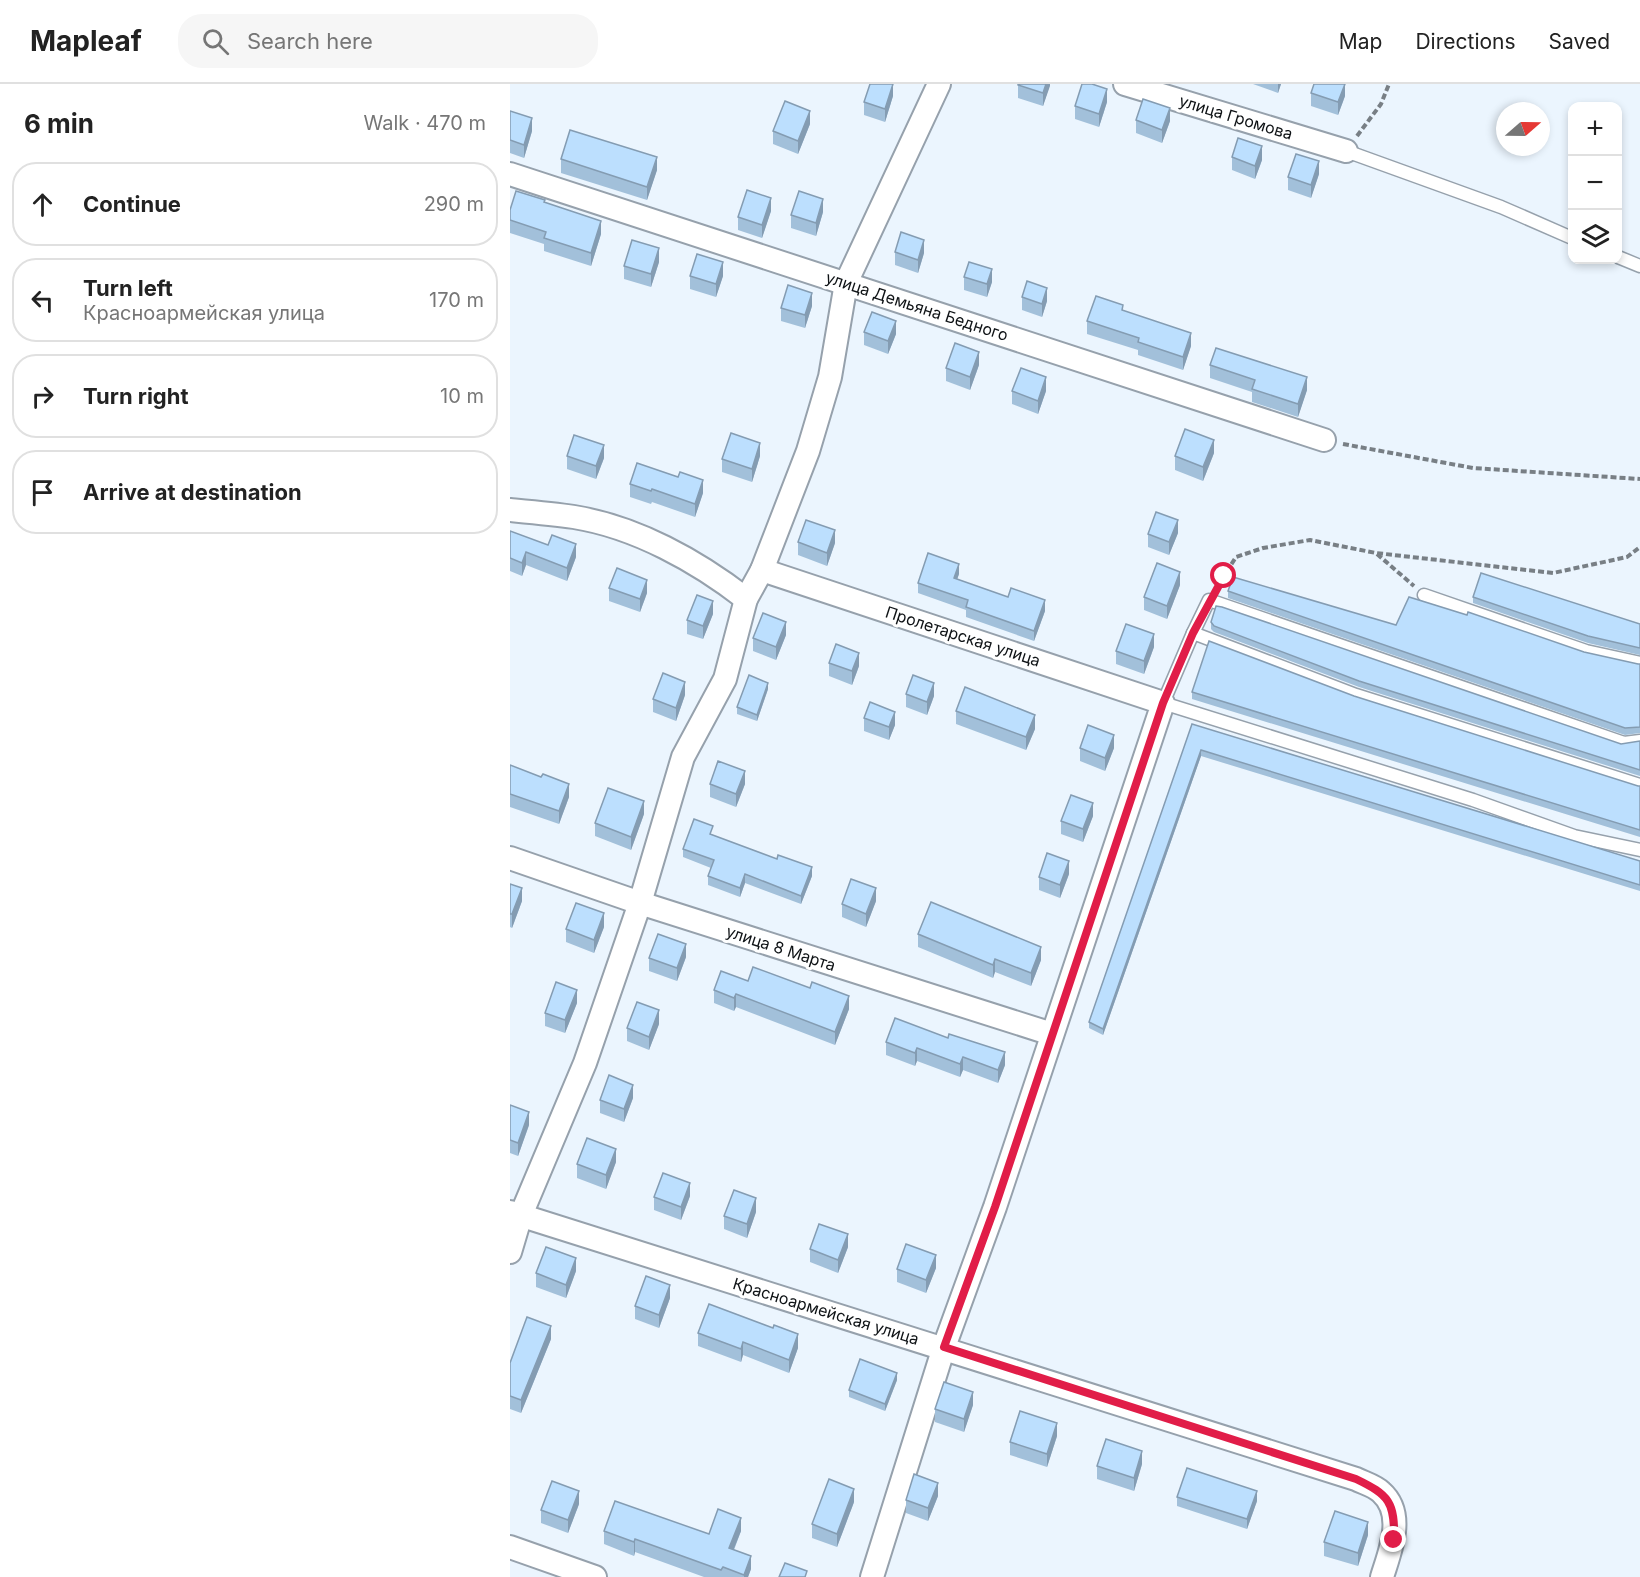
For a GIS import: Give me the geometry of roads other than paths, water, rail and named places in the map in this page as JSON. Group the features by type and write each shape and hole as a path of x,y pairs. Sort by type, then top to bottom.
{"street":[{"path":"510,1252 516,1214 585,1063 640,903 683,757 725,679 746,599 762,570 821,414 846,283 939,84"},
{"name":"улица Громова","path":"1125,84 1346,151"},
{"name":"улица Демьяна Бедного","path":"510,174 1324,440"},
{"path":"510,510 576,517 647,539 687,558 746,599"},
{"name":"Пролетарская улица","path":"762,570 1163,703"},
{"path":"872,1577 944,1347 995,1207 1163,703"},
{"name":"улица 8 Марта","path":"510,858 640,903 1052,1034"},
{"name":"Красноармейская улица","path":"516,1214 944,1347 1356,1479 1381,1491 1394,1515 1394,1540 1382,1577"},
{"path":"510,1547 595,1577"}],"lane":[{"path":"1346,151 1501,207 1568,236"},
{"path":"1622,259 1640,267"},
{"path":"1424,595 1586,651 1640,663"},
{"path":"1640,741 1624,742 1209,600 1163,703 1473,800 1574,836 1640,850"},
{"path":"1193,633 1356,695 1640,785"}]}
